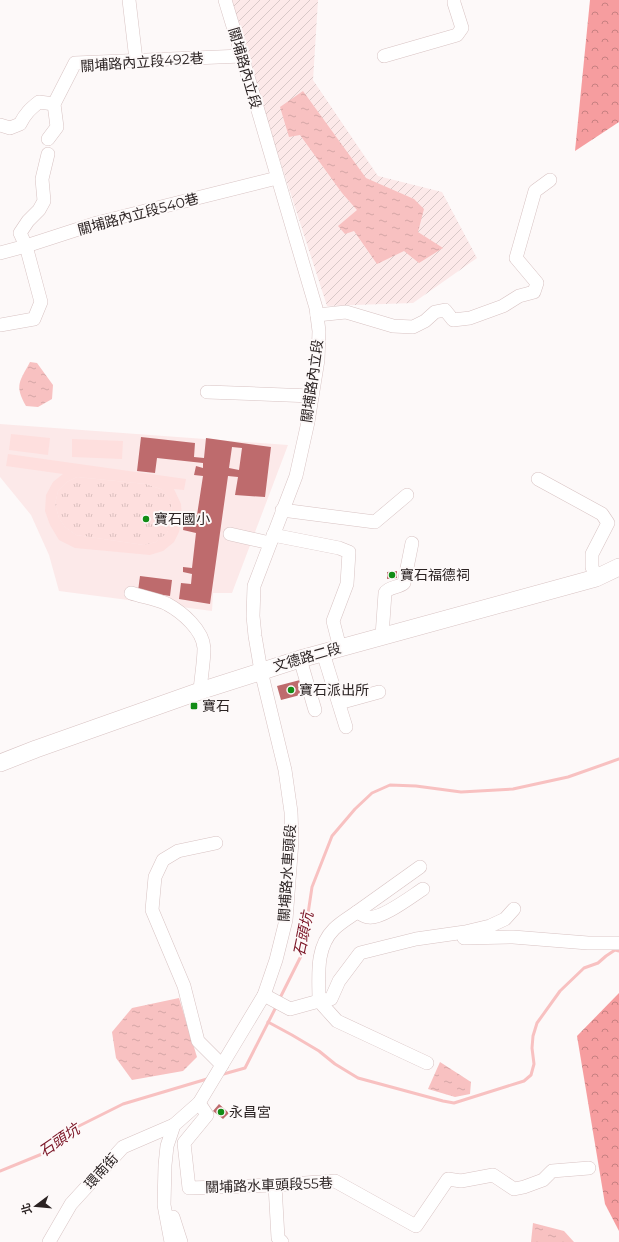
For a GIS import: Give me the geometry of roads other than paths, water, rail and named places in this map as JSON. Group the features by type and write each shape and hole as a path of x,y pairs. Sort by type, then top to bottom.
{"main road":[{"name":"文德路二段","path":"0,763 43,746 261,671 323,652 596,578 619,567"}],"street":[{"path":"129,0 136,60"},
{"name":"關埔路內立段","path":"225,0 316,308 319,331 318,360 296,476 254,586 254,629 261,671"},
{"path":"384,56 457,35 462,28 454,0"},
{"name":"關埔路內立段492巷","path":"54,104 75,63 242,56"},
{"path":"0,125 10,128 20,124 30,108 39,102 54,104 57,128 48,139"},
{"path":"0,325 34,319 41,302 26,246 20,233 28,221 39,210 44,201 42,179 48,154"},
{"name":"關埔路內立段540巷","path":"0,253 26,246 97,222 277,178"},
{"path":"317,315 346,312 393,326 413,327 425,322 435,312 445,310 453,320 470,318 503,306 518,296 534,292 537,284 516,258 535,191 550,180"},
{"path":"207,392 312,396"},
{"path":"538,479 602,514 608,523 592,554 592,567 596,578"},
{"path":"282,510 375,522 407,495"},
{"path":"230,534 339,548 349,552 347,584 333,621 340,648"},
{"path":"382,636 385,593 389,589 403,585 412,543"},
{"path":"131,593 167,604 190,621 198,631 202,638 204,647 200,691"},
{"path":"323,652 346,727"},
{"path":"300,659 315,710"},
{"name":"關埔路水車頭段","path":"199,1103 264,995 276,960 286,920 292,841 289,793 285,770 261,671"},
{"path":"339,703 379,692"},
{"path":"216,843 178,851 163,860 155,877 152,910 184,986 198,1041 222,1065"},
{"path":"420,867 334,929 325,941 319,959 319,1001 336,1021 427,1063"},
{"path":"357,912 369,918 381,916 423,889"},
{"path":"264,995 290,1009 331,999 339,981 360,953 416,939 465,932 490,926 504,919 514,909"},
{"path":"416,939 513,937 619,943"},
{"path":"171,1242 164,1205 166,1146 174,1125 199,1103"},
{"name":"關埔路水車頭段55巷","path":"199,1103 207,1114 184,1143 189,1188 335,1181 416,1226 448,1179 461,1181 493,1175 514,1189 543,1180 552,1171 589,1168"},
{"name":"環南街","path":"49,1242 71,1204 122,1147 174,1125"},
{"path":"275,1185 278,1238 282,1242"},
{"path":"164,1193 181,1242"}],"water":[{"path":"303,91 366,178 414,199 424,209 418,232 443,248 419,263 404,251 377,264 354,231 345,234 338,226 357,210 342,193 300,135 289,137 280,107"},
{"path":"30,362 37,363 53,385 52,399 38,407 26,406 19,388 21,379"},
{"path":"179,998 197,1057 183,1071 132,1080 116,1058 112,1032 132,1008"},
{"path":"440,1062 471,1082 470,1094 455,1097 428,1089"},
{"path":"533,1223 564,1231 574,1242 531,1242"}],"waterway":[{"name":"石頭坑","path":"279,1000 302,954 312,887 332,836 355,809 372,793 390,785 416,786 461,792 513,789 568,777 619,759"},
{"path":"268,1022 319,1051 335,1064 358,1078 454,1103 524,1081 531,1075 534,1064 532,1048 533,1036 537,1023 560,991 584,968 598,963 615,950 619,951"},
{"name":"石頭坑","path":"220,1075 245,1068 277,1005"},
{"name":"石頭坑","path":"0,1171 42,1154 61,1135 123,1104 207,1079"}],"place":[{"name":"寶石國小","path":"146,519"},
{"name":"寶石福德祠","path":"392,575"},
{"name":"寶石派出所","path":"291,690"},
{"name":"寶石","path":"194,706"},
{"name":"永昌宮","path":"221,1112"}]}
